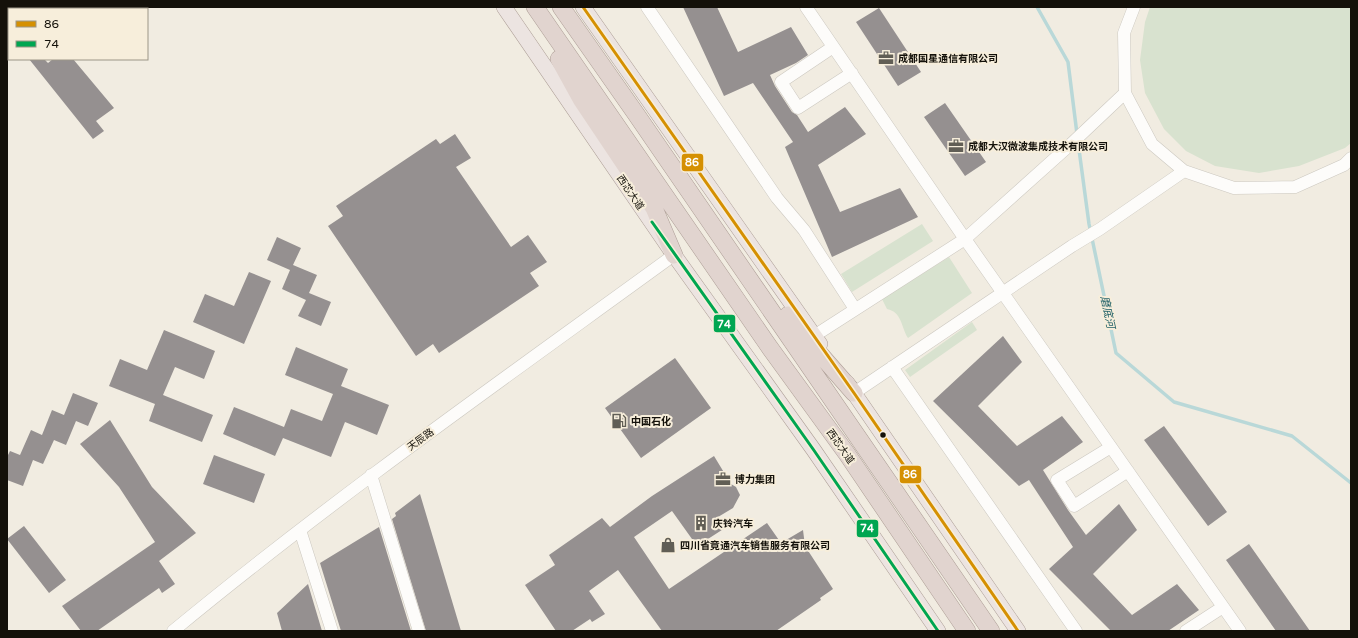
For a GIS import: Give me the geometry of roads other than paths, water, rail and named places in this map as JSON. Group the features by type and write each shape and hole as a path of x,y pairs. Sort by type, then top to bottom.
{"highway":[{"path":"529,7 581,99 654,208 674,255"},
{"name":"西芯大道","path":"535,7 770,348 847,454 967,631"},
{"name":"西芯大道","path":"561,7 990,631"},
{"path":"636,114 717,214 798,329 854,393"}],"main road":[{"name":"西芯大道","path":"504,7 674,255 813,449 938,631"},
{"path":"583,7 854,393 1018,631"}],"street":[{"path":"647,7 778,198 804,230 855,309"},
{"path":"806,7 1002,293 1240,631"},
{"path":"1134,7 1124,33 1125,93 1152,144 1184,171 1234,188 1295,187 1344,164 1351,158"},
{"path":"833,47 781,82 798,108 852,73"},
{"path":"814,336 965,239 1093,124 1125,93"},
{"path":"854,393 1072,246 1100,229 1184,171"},
{"name":"天辰路","path":"173,631 371,474 674,255"},
{"path":"892,367 1076,631"},
{"path":"1111,447 1057,480 1074,506 1128,471"},
{"path":"371,474 419,631"},
{"path":"300,530 332,631"},
{"path":"1186,631 1223,607"}],"waterway":[{"name":"磨底河","path":"1037,7 1068,62 1077,134"},
{"name":"磨底河","path":"1078,142 1089,224 1116,353 1174,402 1292,436 1351,483"}],"place":[{"name":"成都国星通信有限公司","path":"886,58"},
{"name":"成都大汉微波集成技术有限公司","path":"956,146"},
{"name":"中国石化","path":"619,421"},
{"name":"博力集团","path":"723,479"},
{"name":"庆铃汽车","path":"701,523"},
{"name":"四川省竟通汽车销售服务有限公司","path":"668,545"}]}
